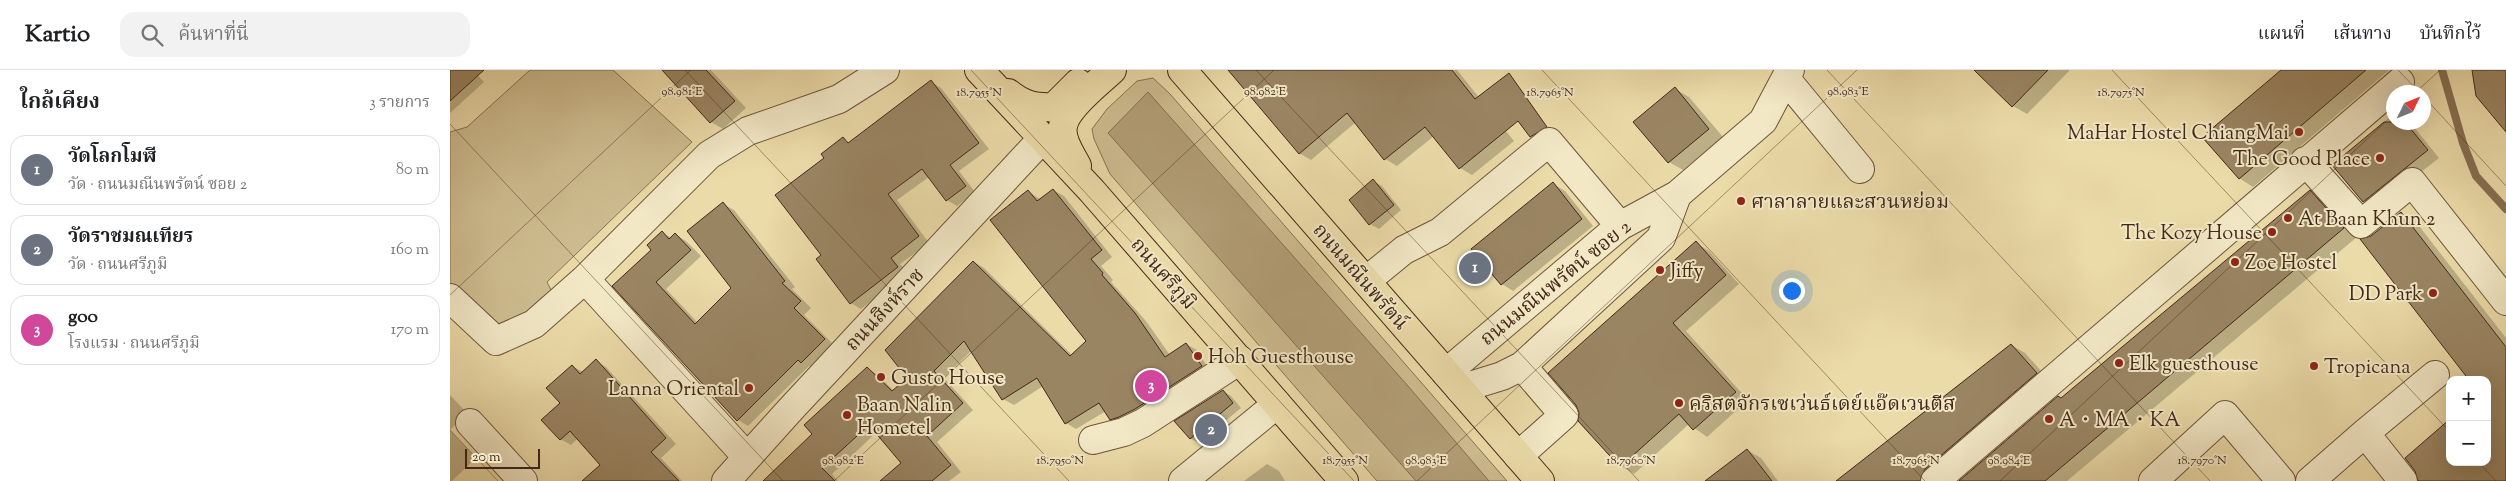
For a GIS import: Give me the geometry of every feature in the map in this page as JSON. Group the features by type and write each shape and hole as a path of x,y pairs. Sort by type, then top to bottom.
{"main road":[{"path":"979,70 1020,102 1034,108 1061,110 1112,70"},
{"name":"ถนนศรีภูมิ","path":"979,70 1092,191 1344,481"},
{"path":"1092,70 1061,110 1065,144 1092,191"},
{"name":"ถนนมณีนพรัตน์","path":"1184,72 1540,481"}],"street":[{"path":"450,298 496,340 534,324 585,279 710,155 748,131 839,99 885,70"},
{"path":"1788,75 1860,169"},
{"name":"ถนนมณีนพรัตน์ ซอย 2","path":"1453,381 1620,226 1677,195 1764,121 1788,75"},
{"path":"1935,481 2400,82"},
{"name":"ถนนสิงห์ราช","path":"726,481 1043,138"},
{"path":"1366,281 1404,250 1440,232 1549,142 1620,226"},
{"path":"2305,162 2361,224 2412,182 2506,301"},
{"path":"1453,381 1502,376 1522,366 1661,238 1677,195"},
{"path":"585,279 747,458"},
{"path":"1093,440 1124,432 1143,423 1240,360"},
{"path":"1518,456 1564,414 1522,366"},
{"path":"2310,481 2435,375"},
{"path":"1183,481 1277,404"},
{"path":"2153,481 2225,415 2281,481"},
{"path":"470,424 523,481"},
{"path":"2365,433 2403,481"}],"shaded area":[{"path":"530,70 613,70 692,142 547,282 555,298 497,332 450,287 450,132 467,127"},
{"path":"1153,78 1170,94 1507,481 1377,481 1110,174 1094,139 1092,129 1107,109 1137,81"},
{"path":"1148,92 1408,386 1489,481 1416,481 1108,133"}],"building":[{"path":"450,70 484,70 450,101"},
{"path":"662,70 706,70 735,101 710,123"},
{"path":"1228,70 1452,70 1475,99 1509,73 1547,127 1530,137 1518,121 1459,169 1425,127 1384,160 1347,113 1299,154"},
{"path":"1974,70 2048,70 2012,107"},
{"path":"2281,70 2366,70 2239,179 2202,137"},
{"path":"2472,70 2506,70 2506,132 2476,96"},
{"path":"931,80 979,143 950,165 966,186 946,201 922,169 888,194 919,236 891,258 898,267 850,304 816,259 821,255 775,195 824,158 821,154 843,137 848,143"},
{"path":"1675,87 1709,129 1668,163 1633,122"},
{"name":"The Good Place","path":"2384,122 2386,122 2386,130 2412,130 2428,150 2363,202 2332,165"},
{"path":"1373,179 1394,205 1369,225 1349,200"},
{"path":"1553,182 1582,219 1501,285 1471,249"},
{"path":"1053,189 1102,250 1091,259 1103,273 1102,275 1135,313 1165,357 1186,343 1202,366 1135,409 1119,417 1110,420 1099,403 1065,424 1037,378 1002,400 964,341 934,371 963,403 927,436 951,465 932,481 880,481 901,463 869,425 822,468 835,481 763,481 812,434 804,425 867,367 892,391 907,378 885,350 973,261 1070,356 1086,341 990,220 1028,190 1037,201"},
{"path":"2310,190 2344,228 2045,481 1959,481 2058,396 2061,398"},
{"path":"723,202 785,281 782,283 801,301 794,308 825,339 801,363 798,360 737,421 612,286 651,250 647,245 662,231 669,239 675,233 691,250 656,282 695,324 731,288 687,231"},
{"name":"DD Park","path":"2401,212 2506,347 2506,481 2418,481 2415,471 2405,458 2446,422 2446,466 2491,466 2491,376 2466,376 2360,239 2371,236"},
{"path":"1696,241 1726,275 1673,323 1736,392 1693,430 1679,414 1620,467 1578,421 1579,413 1576,405 1548,373"},
{"path":"2011,344 2037,373 1925,469 1920,481 1836,481"},
{"path":"596,359 666,438 651,452 679,481 582,481 600,465 570,431 560,440 541,420 560,403 546,388 572,365 580,374"},
{"path":"1223,390 1233,403 1190,439 1174,421"},
{"path":"1747,449 1772,481 1705,481"}],"waterway":[{"path":"2442,70 2463,143 2476,176 2506,209"}],"place":[{"name":"MaHar Hostel ChiangMai","path":"2299,132"},
{"name":"The Good Place","path":"2380,158"},
{"name":"ศาลาลายและสวนหย่อม","path":"1741,201"},
{"name":"At Baan Khun 2","path":"2288,218"},
{"name":"The Kozy House","path":"2272,232"},
{"name":"Zoe Hostel","path":"2235,262"},
{"name":"วัดโลกโมฬี","path":"1475,268"},
{"name":"Jiffy","path":"1660,270"},
{"name":"DD Park","path":"2433,293"},
{"name":"Hoh Guesthouse","path":"1198,356"},
{"name":"Elk guesthouse","path":"2119,363"},
{"name":"Tropicana","path":"2314,366"},
{"name":"Gusto House","path":"881,377"},
{"name":"goo","path":"1151,386"},
{"name":"Lanna Oriental","path":"749,388"},
{"name":"คริสตจักรเซเว่นธ์เดย์แอ๊ดเวนตีส","path":"1679,403"},
{"name":"Baan Nalin Hometel","path":"847,415"},
{"name":"A・MA・KA","path":"2049,419"},
{"name":"วัดราชมณเทียร","path":"1211,430"}]}
